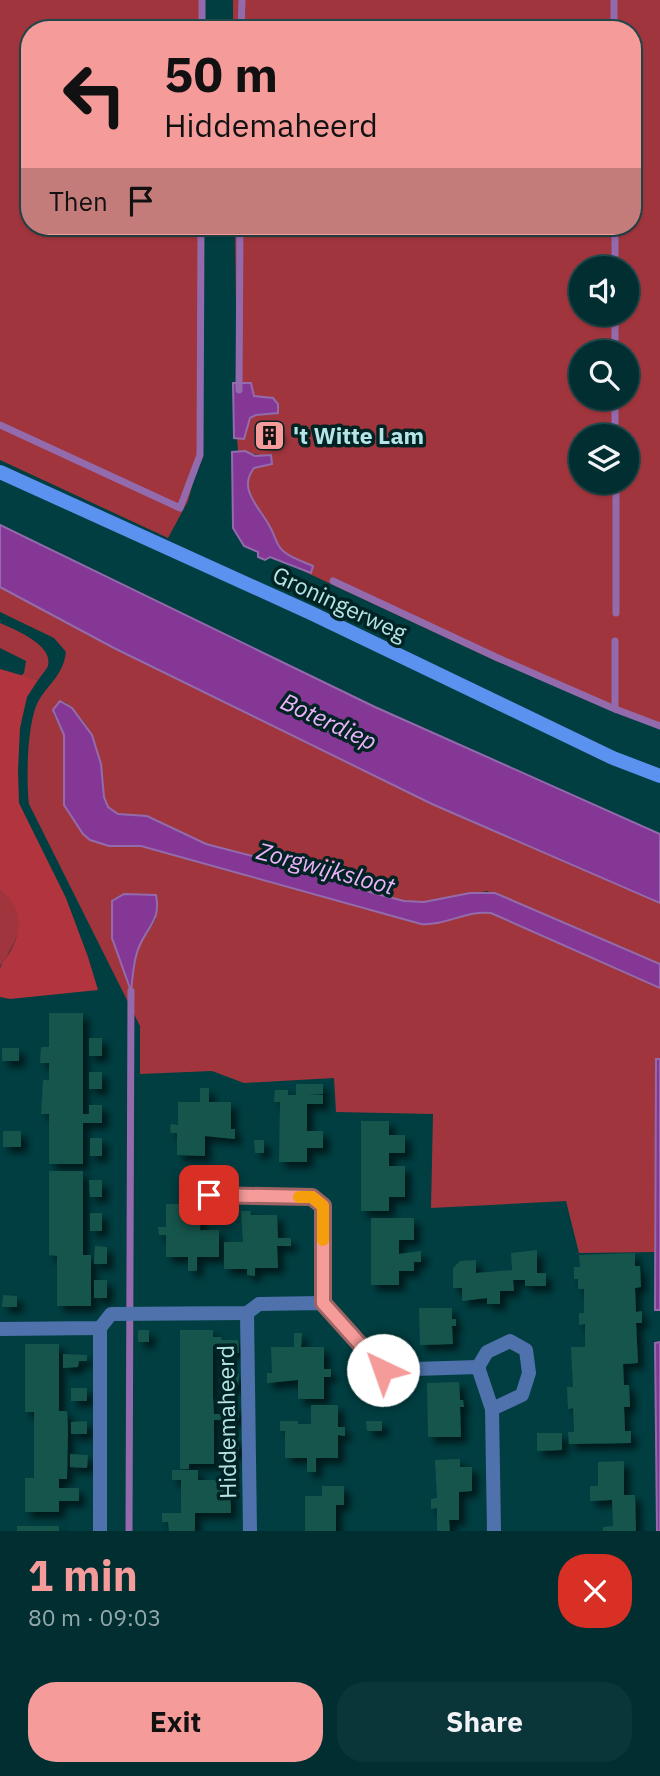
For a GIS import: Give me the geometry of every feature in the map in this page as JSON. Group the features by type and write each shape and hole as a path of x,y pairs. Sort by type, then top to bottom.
{"main road":[{"name":"Groningerweg","path":"0,472 311,613 613,758 660,776"}],"street":[{"path":"209,1195 312,1197 323,1206 323,1303 383,1370 478,1367"},
{"name":"Hiddemaheerd","path":"100,1328 111,1314 247,1313 259,1304 323,1303"},
{"name":"Hiddemaheerd","path":"247,1313 250,1531"},
{"path":"0,1329 100,1328 100,1531"},
{"path":"492,1409 522,1395 529,1373 526,1350 510,1341 487,1352 478,1367 492,1409 494,1531"}],"shaded area":[{"path":"0,0 202,0 202,21 21,21 21,235 201,235 201,453 188,501 168,538 0,460"},
{"path":"233,0 660,0 660,726 496,661 286,563 309,572 313,568 284,552 248,489 252,470 272,464 271,455 238,451 237,438 243,439 250,418 275,414 276,400 254,396 251,383 237,383 235,235 641,235 641,21 233,21"},
{"path":"0,587 114,648 432,804 660,903 660,964 487,891 424,902 404,901 336,881 319,863 279,863 206,844 147,816 118,814 108,807 104,796 101,764 92,735 65,702 53,713 64,735 63,802 86,837 141,846 421,924 491,913 660,988 660,1059 656,1059 656,1252 579,1253 566,1201 431,1208 433,1114 336,1112 334,1078 244,1083 212,1071 140,1074 140,1026 29,804 28,766 32,721 39,700 59,673 66,652 54,638 0,612","holes":["124,894 156,919 138,948 130,990"]},
{"path":"0,623 32,639 45,651 48,666 38,680 21,676 26,661 0,648"},
{"path":"0,669 38,680 27,697 20,728 19,803 66,898 98,990 10,999 0,997 0,969 15,942 19,925 13,903 0,891"},
{"path":"0,891 16,908 19,927 17,937 0,966"}],"water":[{"path":"233,383 251,383 254,396 273,398 278,404 278,413 250,418 244,439 234,438"},
{"path":"245,451 255,456 271,455 272,464 254,468 249,476 249,491 281,549 313,566 311,573 270,557 265,560 258,557 258,552 244,546 233,528 232,452"},
{"name":"Boterdiep","path":"0,525 375,707 660,834 660,903 432,804 114,648 0,587"},
{"name":"Zorgwijksloot","path":"60,701 72,708 92,735 101,764 104,797 108,807 118,814 147,816 206,844 279,863 319,863 336,881 404,901 424,902 470,893 495,893 660,964 660,988 491,913 421,924 141,846 109,846 90,840 64,805 64,735 53,710"},
{"path":"124,894 156,895 157,904 153,923 137,952 131,991 112,938 112,901"},
{"path":"656,1059 660,1059 660,1310 655,1310"},
{"path":"660,1342 660,1531 657,1531 655,1343"}],"building":[{"name":"'t Witte Lam","path":"270,426 276,429 279,435 276,441 270,444 264,441 261,435 264,429"},
{"path":"49,1013 83,1013 83,1114 89,1114 89,1105 102,1105 102,1123 83,1123 83,1164 49,1164 49,1114 41,1114 43,1080 49,1080 49,1063 40,1063 41,1047 49,1047"},
{"path":"89,1038 102,1038 102,1056 89,1056"},
{"path":"2,1048 19,1048 19,1061 2,1061"},
{"path":"89,1072 102,1072 102,1089 89,1089"},
{"path":"296,1084 323,1084 323,1094 307,1094 323,1095 323,1104 307,1104 307,1131 323,1131 323,1148 307,1148 307,1162 279,1162 280,1102 274,1102 275,1090 288,1090 288,1095 296,1095"},
{"path":"200,1088 209,1088 209,1102 231,1102 231,1129 235,1129 235,1139 205,1136 205,1156 177,1155 177,1133 171,1133 170,1129 171,1124 178,1125 178,1102 200,1102"},
{"path":"361,1121 389,1121 389,1135 405,1135 405,1153 389,1153 389,1166 405,1166 405,1197 389,1197 389,1211 361,1211"},
{"path":"3,1131 21,1131 21,1147 3,1147"},
{"path":"90,1138 102,1138 102,1156 90,1156"},
{"path":"254,1140 264,1140 264,1153 255,1153"},
{"path":"49,1171 83,1171 83,1255 91,1255 91,1306 57,1306 57,1256 49,1255"},
{"path":"89,1180 102,1180 102,1197 90,1197"},
{"path":"192,1200 202,1200 200,1230 219,1230 219,1257 197,1257 197,1271 188,1271 188,1257 166,1257 166,1235 159,1235 158,1227 166,1227 166,1204 192,1204"},
{"path":"241,1211 251,1211 250,1215 277,1215 278,1238 291,1238 291,1246 277,1246 278,1268 255,1268 255,1276 247,1275 247,1269 224,1269 224,1242 243,1242"},
{"path":"90,1213 102,1213 102,1231 90,1231"},
{"path":"371,1218 414,1218 414,1240 399,1240 399,1254 421,1251 421,1262 414,1262 414,1271 399,1271 399,1285 371,1285"},
{"path":"95,1246 107,1247 107,1264 94,1264"},
{"path":"537,1250 537,1273 546,1273 546,1286 525,1286 525,1280 513,1280 514,1291 500,1291 500,1304 487,1304 487,1298 462,1301 462,1288 453,1288 453,1268 460,1261 476,1260 476,1273 512,1270 511,1253"},
{"path":"635,1253 635,1266 640,1266 641,1287 635,1288 636,1312 642,1311 642,1323 636,1323 638,1363 623,1364 624,1385 629,1385 630,1407 624,1407 625,1431 631,1431 631,1443 569,1444 568,1432 574,1432 573,1408 568,1409 567,1387 573,1387 571,1347 585,1347 585,1324 579,1325 579,1313 584,1313 584,1289 578,1289 578,1279 574,1279 574,1267 580,1267 579,1255"},
{"path":"94,1280 107,1280 107,1298 94,1298"},
{"path":"3,1295 17,1296 17,1307 2,1307"},
{"path":"419,1308 452,1308 452,1319 456,1319 456,1326 452,1326 453,1344 420,1345"},
{"path":"138,1330 149,1330 149,1342 138,1342"},
{"path":"180,1330 213,1330 213,1337 238,1340 239,1353 222,1353 221,1346 213,1346 214,1414 222,1414 222,1407 238,1407 239,1420 214,1420 214,1464 189,1464 189,1469 180,1469"},
{"path":"294,1333 302,1333 301,1347 324,1347 324,1369 331,1369 331,1377 324,1377 324,1399 298,1399 298,1380 267,1383 267,1373 272,1373 271,1347 294,1347"},
{"path":"25,1344 59,1344 59,1411 67,1411 68,1428 67,1479 59,1479 59,1488 79,1488 79,1501 59,1501 59,1512 25,1512 25,1478 34,1478 34,1412 25,1412"},
{"path":"63,1354 87,1355 87,1361 79,1361 78,1367 63,1368"},
{"path":"222,1374 239,1374 238,1387 222,1387"},
{"path":"459,1382 460,1400 463,1400 464,1407 460,1407 461,1437 428,1437 427,1383"},
{"path":"71,1388 87,1388 87,1401 71,1401"},
{"path":"311,1405 338,1405 338,1427 345,1427 345,1436 338,1435 338,1458 316,1458 316,1472 307,1472 307,1458 285,1458 285,1431 280,1431 280,1421 311,1424"},
{"path":"87,1421 87,1434 71,1434 71,1422"},
{"path":"366,1421 382,1421 382,1431 367,1431"},
{"path":"537,1433 562,1433 562,1450 537,1451"},
{"path":"222,1440 239,1440 239,1454 222,1454"},
{"path":"70,1454 88,1455 87,1468 70,1467"},
{"path":"460,1459 460,1467 472,1467 472,1491 459,1492 459,1520 449,1520 450,1531 437,1531 437,1508 431,1509 431,1499 437,1498 435,1460"},
{"path":"624,1461 624,1495 635,1495 636,1531 603,1531 603,1527 613,1526 612,1500 590,1501 590,1486 598,1486 598,1462"},
{"path":"172,1470 198,1470 198,1480 230,1480 231,1513 195,1513 195,1531 169,1531 168,1522 162,1522 162,1513 181,1513 181,1480 172,1480"},
{"path":"322,1486 344,1486 344,1505 336,1505 336,1531 305,1531 305,1496 322,1496"},
{"path":"17,1526 59,1526 59,1531 17,1531"}],"waterway":[{"path":"202,0 202,21"},
{"path":"241,21 242,0"},
{"path":"614,0 614,21"},
{"path":"0,425 180,508 200,455 201,235"},
{"path":"239,390 240,235"},
{"path":"615,235 615,256"},
{"path":"615,326 615,340"},
{"path":"615,410 615,424"},
{"path":"616,494 616,613"},
{"path":"333,581 615,709"},
{"path":"615,641 615,709 660,726"},
{"path":"129,1531 131,991"}],"slow traffic":[{"path":"299,1197 312,1197 323,1206 323,1240"}],"place":[{"name":"'t Witte Lam","path":"270,435"}],"route":[{"path":"209,1195 312,1197 323,1206 323,1303 383,1370"}]}
